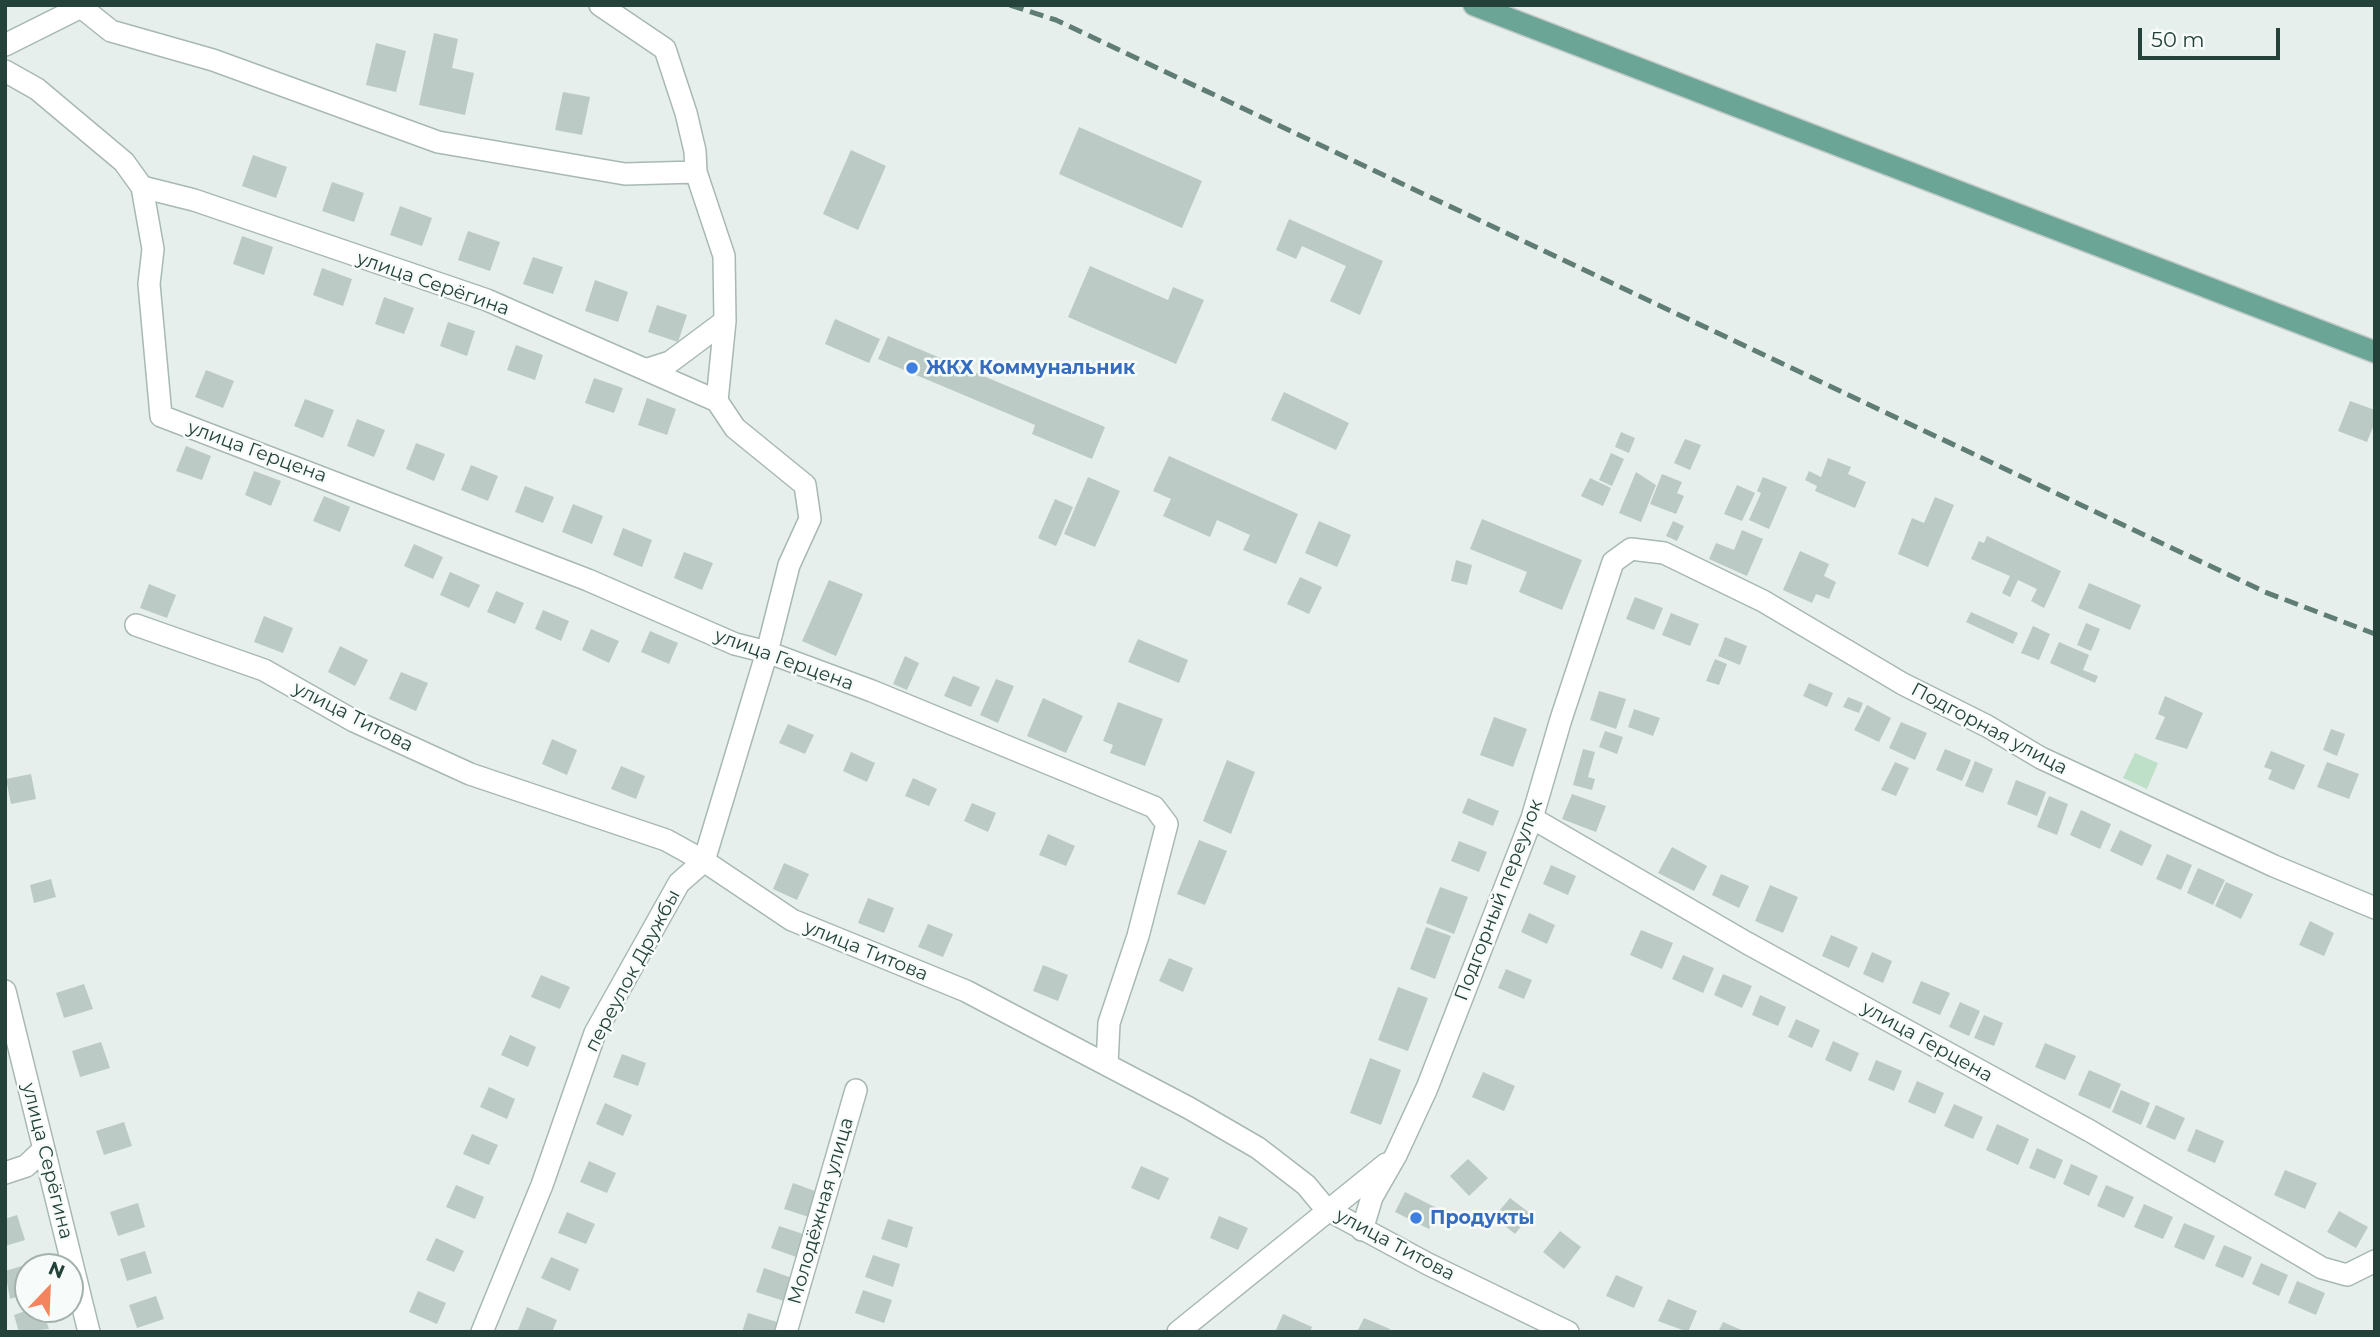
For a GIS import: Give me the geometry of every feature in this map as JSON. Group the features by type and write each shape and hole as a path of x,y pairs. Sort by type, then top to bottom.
{"main road":[{"path":"1474,5 2375,352"}],"street":[{"path":"600,5 665,49 686,113 695,151 696,172 724,256 725,321 716,401 734,428 805,485 810,519 789,565 767,652 704,861"},
{"path":"5,45 83,6 111,31 213,60 438,142 625,174 696,172"},
{"path":"5,71 37,89 124,162 142,187"},
{"name":"улица Серёгина","path":"142,187 194,200 486,300 716,401"},
{"name":"улица Герцена","path":"142,187 153,249 149,284 161,416 588,580 735,644 767,652 872,691 1154,807 1167,824 1138,936 1108,1023 1107,1065"},
{"path":"648,369 670,362 725,321"},
{"name":"Подгорная улица","path":"1613,562 1631,549 1664,553 1763,601 1903,684 1987,726 2041,758 2274,866 2375,908"},
{"name":"Подгорный переулок","path":"1362,1230 1372,1197 1396,1155 1427,1087 1532,818 1613,562"},
{"name":"улица Титова","path":"136,625 264,670 354,721 470,774 666,840 704,861 792,920 965,991 1258,1147 1306,1185 1326,1209 1362,1230 1568,1332"},
{"name":"улица Герцена","path":"1532,818 1747,943 2090,1131 2322,1268 2347,1275 2375,1262"},
{"name":"переулок Дружбы","path":"482,1332 542,1185 595,1033 679,883 704,861"},
{"name":"улица Серёгина","path":"5,991 89,1332"},
{"name":"Молодёжная улица","path":"786,1332 856,1090"},
{"path":"5,1173 26,1166 44,1149"},
{"path":"1178,1332 1326,1209 1396,1155"}],"green space":[{"path":"2135,753 2158,763 2147,789 2123,778"}],"building":[{"path":"434,33 458,39 452,68 474,73 465,115 419,105"},
{"path":"376,43 406,51 396,92 366,85"},
{"path":"563,92 590,97 582,135 555,130"},
{"path":"1079,127 1202,181 1182,228 1059,174"},
{"path":"851,150 886,166 858,230 823,214"},
{"path":"253,155 287,167 276,198 242,186"},
{"path":"332,182 364,193 354,222 322,211"},
{"path":"400,206 432,218 422,246 390,235"},
{"path":"1289,219 1383,261 1360,315 1330,301 1346,266 1302,246 1296,259 1276,250"},
{"path":"468,231 500,242 490,271 458,260"},
{"path":"242,236 273,247 264,275 233,264"},
{"path":"533,257 563,267 553,294 523,284"},
{"path":"1090,266 1168,300 1173,287 1204,300 1176,364 1068,317"},
{"path":"322,268 352,279 343,306 313,295"},
{"path":"595,280 628,292 618,322 585,311"},
{"path":"384,297 414,308 404,334 375,324"},
{"path":"657,305 687,315 678,342 648,332"},
{"path":"835,319 880,339 869,363 825,344"},
{"path":"448,322 475,331 467,356 440,346"},
{"path":"888,336 1105,427 1092,459 1032,434 1035,425 878,359"},
{"path":"516,345 543,355 535,380 507,370"},
{"path":"206,370 234,381 223,408 195,397"},
{"path":"594,378 623,388 614,413 585,403"},
{"path":"1284,392 1349,423 1336,450 1271,420"},
{"path":"647,398 676,409 667,435 638,425"},
{"path":"305,399 334,410 323,438 294,426"},
{"path":"2350,401 2375,410 2375,422 2367,442 2338,431"},
{"path":"357,419 385,430 374,457 347,446"},
{"path":"1621,432 1635,438 1629,453 1615,447"},
{"path":"1685,439 1701,445 1690,470 1674,463"},
{"path":"416,443 445,454 434,481 406,469"},
{"path":"186,446 211,456 202,480 176,471"},
{"path":"1611,453 1624,459 1612,486 1599,480"},
{"path":"1169,456 1298,514 1276,564 1243,550 1250,535 1217,520 1210,537 1163,516 1171,499 1153,491"},
{"path":"1828,458 1851,467 1848,474 1866,482 1855,508 1815,491 1817,486 1805,480 1809,471 1821,477"},
{"path":"471,465 498,476 488,501 461,490"},
{"path":"254,471 281,481 271,506 245,495"},
{"path":"1636,472 1656,485 1641,522 1619,513"},
{"path":"1662,474 1682,482 1677,493 1684,496 1676,514 1650,504"},
{"path":"1088,477 1120,491 1095,547 1064,534"},
{"path":"1763,477 1787,487 1769,529 1749,520 1761,493 1757,491"},
{"path":"1590,478 1611,488 1603,506 1581,496"},
{"path":"1737,485 1755,493 1742,521 1724,514"},
{"path":"525,486 554,497 543,523 515,512"},
{"path":"324,496 350,507 340,532 313,521"},
{"path":"1935,497 1954,505 1928,567 1898,554 1912,518 1924,523"},
{"path":"1055,499 1073,507 1056,546 1038,538"},
{"path":"573,504 603,516 592,544 562,532"},
{"path":"1482,519 1582,560 1562,610 1519,592 1527,572 1470,549"},
{"path":"1319,521 1351,535 1337,567 1305,553"},
{"path":"1673,521 1684,526 1677,541 1666,536"},
{"path":"623,528 652,540 642,567 613,555"},
{"path":"1742,530 1763,539 1747,576 1709,559 1716,543 1734,550"},
{"path":"1987,536 2061,571 2044,608 2031,601 2037,589 2018,580 2010,597 2002,593 2010,576 1971,559 1979,541 1984,543"},
{"path":"414,544 443,557 433,579 404,566"},
{"path":"1800,551 1829,564 1824,576 1836,582 1829,599 1816,594 1812,603 1783,590"},
{"path":"684,552 713,563 702,590 674,578"},
{"path":"1456,560 1472,565 1467,585 1451,581"},
{"path":"450,572 480,585 469,608 440,595"},
{"path":"1300,577 1322,587 1309,614 1287,604"},
{"path":"829,580 863,594 836,656 802,641"},
{"path":"2089,583 2141,605 2130,630 2078,608"},
{"path":"149,584 176,595 167,618 140,608"},
{"path":"496,591 524,603 515,624 487,612"},
{"path":"1635,597 1663,608 1654,630 1626,619"},
{"path":"543,610 569,621 561,641 535,629"},
{"path":"1971,612 2018,633 2013,644 1966,622"},
{"path":"1671,613 1699,624 1690,646 1662,635"},
{"path":"264,616 293,628 283,653 254,642"},
{"path":"2086,623 2100,629 2091,651 2077,645"},
{"path":"2033,626 2050,634 2039,660 2021,653"},
{"path":"591,629 619,641 609,663 582,650"},
{"path":"650,631 678,643 669,664 641,652"},
{"path":"1725,637 1747,646 1740,665 1718,656"},
{"path":"1138,639 1188,660 1179,683 1128,662"},
{"path":"2059,642 2089,655 2083,670 2098,676 2095,683 2050,663"},
{"path":"340,646 368,660 355,686 328,672"},
{"path":"905,656 919,663 907,690 893,684"},
{"path":"1715,659 1727,664 1719,685 1706,681"},
{"path":"401,672 428,683 416,711 389,699"},
{"path":"953,676 980,687 971,707 944,696"},
{"path":"996,679 1014,686 998,723 980,715"},
{"path":"1809,683 1833,693 1827,707 1803,696"},
{"path":"1599,691 1626,699 1616,729 1590,720"},
{"path":"2165,696 2203,713 2187,749 2155,739 2165,717 2158,714"},
{"path":"1848,697 1863,703 1859,713 1843,707"},
{"path":"1043,698 1083,716 1066,753 1027,736"},
{"path":"1118,702 1163,719 1145,766 1110,753 1113,745 1103,741"},
{"path":"1867,705 1891,718 1879,742 1854,730"},
{"path":"1634,709 1660,718 1653,736 1628,727"},
{"path":"1494,717 1527,729 1513,767 1480,755"},
{"path":"1901,722 1927,733 1915,760 1889,748"},
{"path":"788,724 814,735 805,754 779,743"},
{"path":"2331,729 2345,734 2337,756 2323,750"},
{"path":"1605,731 1623,737 1617,754 1599,747"},
{"path":"552,739 577,750 567,775 542,764"},
{"path":"1583,749 1595,752 1588,777 1595,779 1592,790 1573,785"},
{"path":"1945,749 1971,760 1962,781 1936,770"},
{"path":"2271,751 2305,765 2294,790 2268,779 2272,770 2264,767"},
{"path":"851,752 875,763 867,782 843,771"},
{"path":"1227,760 1255,772 1231,834 1203,821"},
{"path":"1975,761 1993,769 1983,793 1965,786"},
{"path":"1895,762 1909,768 1896,796 1881,790"},
{"path":"2327,762 2359,774 2349,799 2317,787"},
{"path":"621,766 645,776 636,799 611,789"},
{"path":"31,774 36,799 11,804 6,779"},
{"path":"913,778 937,789 929,806 905,796"},
{"path":"2016,780 2046,792 2037,816 2007,804"},
{"path":"1572,794 1606,806 1596,832 1562,819"},
{"path":"2049,796 2068,804 2057,835 2037,827"},
{"path":"1468,798 1499,811 1493,826 1462,813"},
{"path":"972,803 996,813 988,832 964,821"},
{"path":"2081,810 2111,824 2100,849 2070,835"},
{"path":"2120,830 2152,845 2142,866 2110,851"},
{"path":"1048,834 1075,846 1066,866 1039,855"},
{"path":"1199,840 1227,851 1205,905 1177,894"},
{"path":"1459,841 1487,852 1479,872 1451,861"},
{"path":"1672,847 1707,866 1694,891 1658,873"},
{"path":"2167,854 2192,865 2181,890 2156,879"},
{"path":"784,863 809,874 797,900 773,889"},
{"path":"1551,865 1576,876 1568,895 1543,884"},
{"path":"2198,868 2225,880 2213,905 2187,893"},
{"path":"1721,874 1749,886 1739,908 1712,895"},
{"path":"51,879 56,897 34,903 30,885"},
{"path":"2226,882 2253,894 2241,919 2215,906"},
{"path":"1770,885 1798,897 1783,933 1755,921"},
{"path":"1440,887 1468,897 1454,934 1426,923"},
{"path":"868,898 894,908 884,933 858,923"},
{"path":"1529,913 1555,925 1547,944 1521,932"},
{"path":"2310,921 2334,933 2324,956 2299,945"},
{"path":"928,924 953,934 943,957 918,947"},
{"path":"1426,927 1451,936 1435,979 1410,969"},
{"path":"1641,930 1673,943 1662,969 1630,955"},
{"path":"1831,935 1858,947 1849,968 1822,956"},
{"path":"1872,952 1892,961 1883,983 1863,974"},
{"path":"1683,955 1714,968 1703,993 1672,979"},
{"path":"1169,958 1193,968 1183,992 1159,981"},
{"path":"1043,965 1068,975 1058,1001 1033,991"},
{"path":"1506,969 1532,980 1524,999 1498,988"},
{"path":"1723,974 1752,986 1742,1008 1714,995"},
{"path":"541,975 570,987 560,1009 531,997"},
{"path":"1921,981 1950,993 1940,1015 1912,1003"},
{"path":"84,984 93,1009 64,1018 56,993"},
{"path":"1398,987 1428,998 1408,1051 1378,1040"},
{"path":"1760,995 1786,1007 1778,1026 1752,1015"},
{"path":"1960,1002 1980,1011 1969,1036 1949,1027"},
{"path":"1984,1015 2003,1023 1994,1046 1974,1038"},
{"path":"1796,1019 1820,1030 1812,1048 1788,1037"},
{"path":"510,1035 536,1047 528,1067 501,1055"},
{"path":"1833,1041 1859,1053 1851,1072 1825,1060"},
{"path":"101,1042 110,1068 80,1077 72,1051"},
{"path":"2045,1043 2076,1056 2065,1080 2035,1067"},
{"path":"622,1054 646,1063 638,1086 613,1077"},
{"path":"1370,1058 1401,1070 1381,1125 1350,1113"},
{"path":"1876,1060 1902,1071 1894,1091 1868,1080"},
{"path":"2089,1070 2121,1084 2110,1109 2078,1095"},
{"path":"1483,1072 1515,1086 1504,1111 1472,1097"},
{"path":"1917,1081 1944,1093 1935,1114 1908,1102"},
{"path":"489,1087 515,1099 507,1119 480,1107"},
{"path":"2121,1090 2150,1103 2141,1125 2112,1112"},
{"path":"605,1103 632,1115 623,1136 596,1124"},
{"path":"1954,1104 1983,1117 1973,1139 1944,1126"},
{"path":"2156,1105 2185,1118 2175,1140 2146,1127"},
{"path":"124,1122 132,1146 104,1155 96,1131"},
{"path":"1997,1124 2029,1139 2018,1165 1986,1150"},
{"path":"2196,1129 2224,1141 2215,1163 2187,1151"},
{"path":"472,1134 498,1145 489,1165 463,1154"},
{"path":"2037,1148 2063,1160 2055,1179 2029,1168"},
{"path":"1468,1159 1488,1178 1469,1196 1450,1176"},
{"path":"589,1161 616,1173 607,1193 580,1182"},
{"path":"2071,1164 2098,1176 2089,1196 2063,1184"},
{"path":"1141,1166 1169,1178 1159,1200 1131,1188"},
{"path":"2285,1170 2317,1183 2305,1209 2274,1195"},
{"path":"793,1183 823,1194 815,1219 784,1209"},
{"path":"456,1185 484,1197 475,1219 446,1207"},
{"path":"2106,1185 2134,1197 2124,1218 2097,1206"},
{"path":"1405,1192 1439,1209 1429,1229 1395,1212"},
{"path":"1510,1198 1531,1214 1515,1234 1494,1217"},
{"path":"138,1203 145,1227 118,1236 110,1212"},
{"path":"2144,1204 2173,1217 2163,1239 2134,1227"},
{"path":"2339,1211 2368,1227 2356,1248 2327,1232"},
{"path":"567,1212 595,1224 586,1244 558,1233"},
{"path":"17,1215 25,1240 5,1246 5,1219"},
{"path":"1219,1216 1248,1228 1238,1250 1210,1238"},
{"path":"888,1219 913,1227 907,1248 881,1239"},
{"path":"2184,1223 2215,1236 2204,1260 2174,1247"},
{"path":"779,1226 806,1235 799,1258 771,1248"},
{"path":"1560,1231 1581,1247 1564,1269 1543,1252"},
{"path":"436,1238 464,1251 454,1272 426,1260"},
{"path":"2224,1245 2252,1257 2243,1278 2215,1266"},
{"path":"145,1251 152,1273 127,1281 120,1259"},
{"path":"873,1255 900,1264 893,1287 865,1277"},
{"path":"551,1257 579,1269 570,1291 541,1278"},
{"path":"2261,1263 2288,1275 2279,1296 2252,1284"},
{"path":"14,1268 14,1298 10,1299 5,1271"},
{"path":"764,1268 792,1278 784,1301 756,1292"},
{"path":"1616,1275 1643,1287 1634,1308 1606,1296"},
{"path":"2297,1281 2325,1293 2316,1315 2288,1303"},
{"path":"863,1290 892,1300 884,1323 855,1313"},
{"path":"418,1291 446,1303 437,1324 409,1312"},
{"path":"156,1296 164,1319 137,1328 129,1305"},
{"path":"1668,1299 1697,1311 1688,1332 1658,1321"},
{"path":"527,1307 557,1320 552,1332 518,1330"},
{"path":"748,1313 777,1322 774,1332 742,1332"},
{"path":"1283,1314 1312,1327 1310,1332 1275,1332"},
{"path":"1364,1318 1390,1329 1388,1332 1357,1332"},
{"path":"1723,1322 1746,1332 1718,1332"},
{"path":"16,1323 47,1323 49,1329 19,1332"}],"railway":[{"path":"1010,5 1056,20 2265,592 2375,634"}],"place":[{"name":"ЖКХ Коммунальник","path":"912,368"},
{"name":"Продукты","path":"1416,1218"}]}
